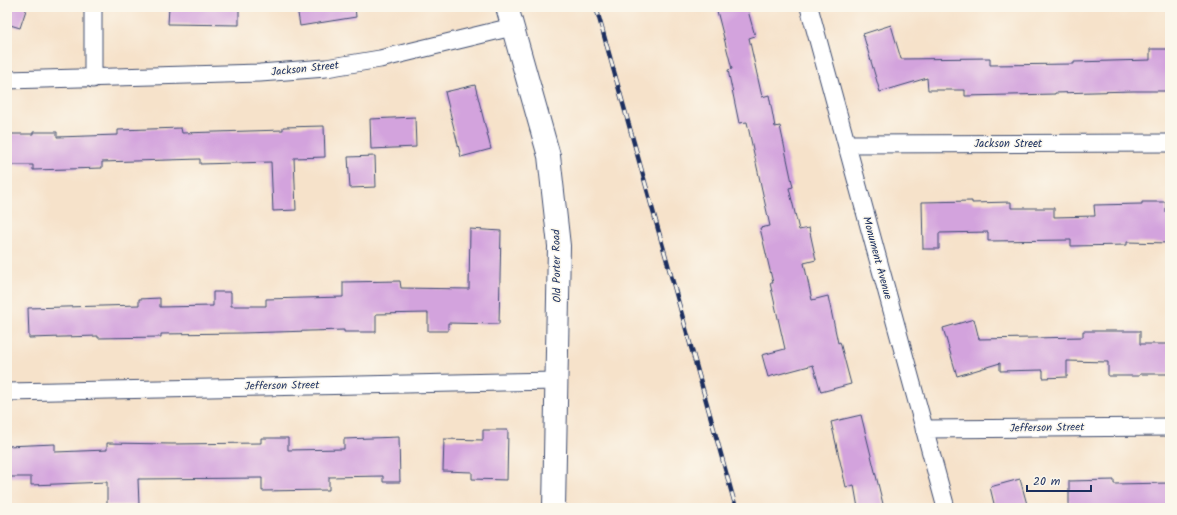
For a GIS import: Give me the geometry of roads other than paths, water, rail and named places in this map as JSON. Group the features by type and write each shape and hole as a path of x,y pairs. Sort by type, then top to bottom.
{"street":[{"path":"93,7 93,79"},
{"name":"Monument Avenue","path":"809,7 946,508"},
{"name":"Jackson Street","path":"7,80 93,79 260,73 326,68 380,58 510,17"},
{"name":"Old Porter Road","path":"510,17 549,156 559,246 554,508"},
{"name":"Jackson Street","path":"847,144 1170,143"},
{"name":"Jefferson Street","path":"7,392 557,381"},
{"name":"Jefferson Street","path":"924,429 1170,427"}],"railway":[{"path":"596,7 736,508"}]}
